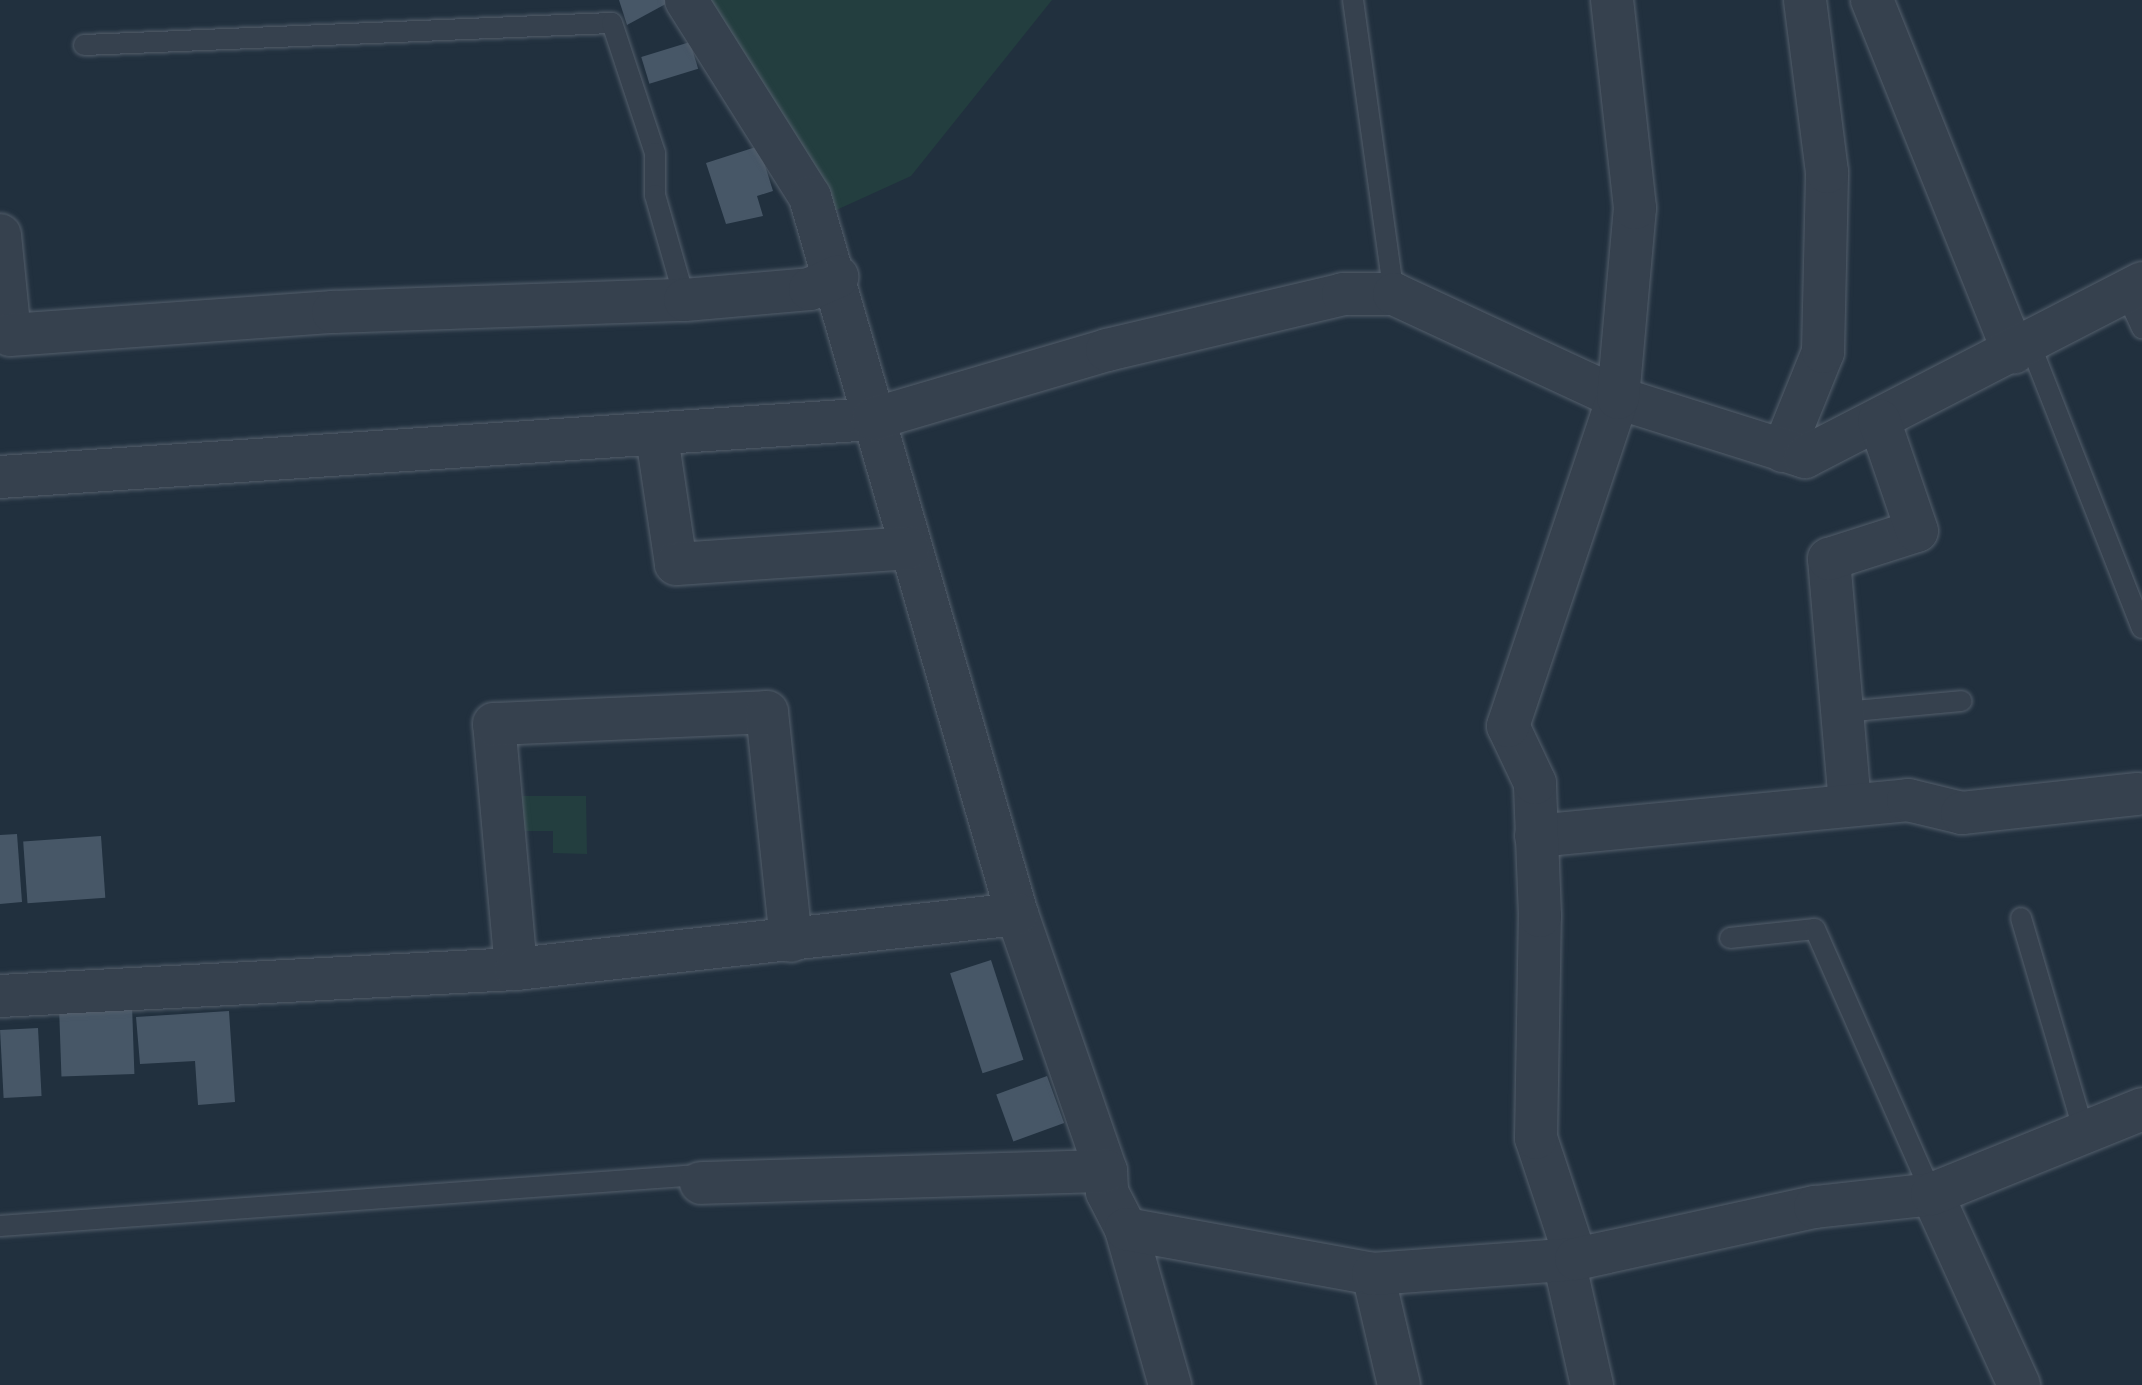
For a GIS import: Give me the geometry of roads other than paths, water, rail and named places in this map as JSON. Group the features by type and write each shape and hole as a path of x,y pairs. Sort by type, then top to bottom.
{"street":[{"path":"686,0 810,197 836,277 908,548 1017,914 1106,1171 1107,1192 1126,1229 1170,1385"},
{"path":"1592,1385 1570,1260 1536,1138 1535,783 1508,726 1618,398 1635,208 1612,0"},
{"path":"1783,450 1824,352 1828,172 1804,0"},
{"path":"1872,0 2022,349"},
{"path":"0,235 10,335 333,312 685,300 810,289 836,277"},
{"path":"0,477 657,437 873,419 1310,299 1394,294 1618,398 1805,457 2022,349 2136,300"},
{"path":"1850,804 1829,559 1917,531 1879,420"},
{"path":"657,437 676,564 908,548"},
{"path":"516,969 494,724 766,712 790,941"},
{"path":"1536,836 1850,804 1908,800 1962,813 2138,794"},
{"path":"0,996 516,969 1017,914"},
{"path":"1126,1229 1374,1274 1570,1260 1815,1206 1932,1194 2142,1109"},
{"path":"701,1182 1106,1171"},
{"path":"1932,1194 2019,1385"},
{"path":"1374,1274 1399,1385"}],"lane":[{"path":"1353,0 1394,294"},
{"path":"84,46 612,23 656,152 655,195 685,300"},
{"path":"2022,349 2142,628"},
{"path":"1842,712 1961,701"},
{"path":"2022,918 2085,1135"},
{"path":"1730,938 1815,929 1932,1194"},
{"path":"0,1226 698,1175 701,1182"}]}
